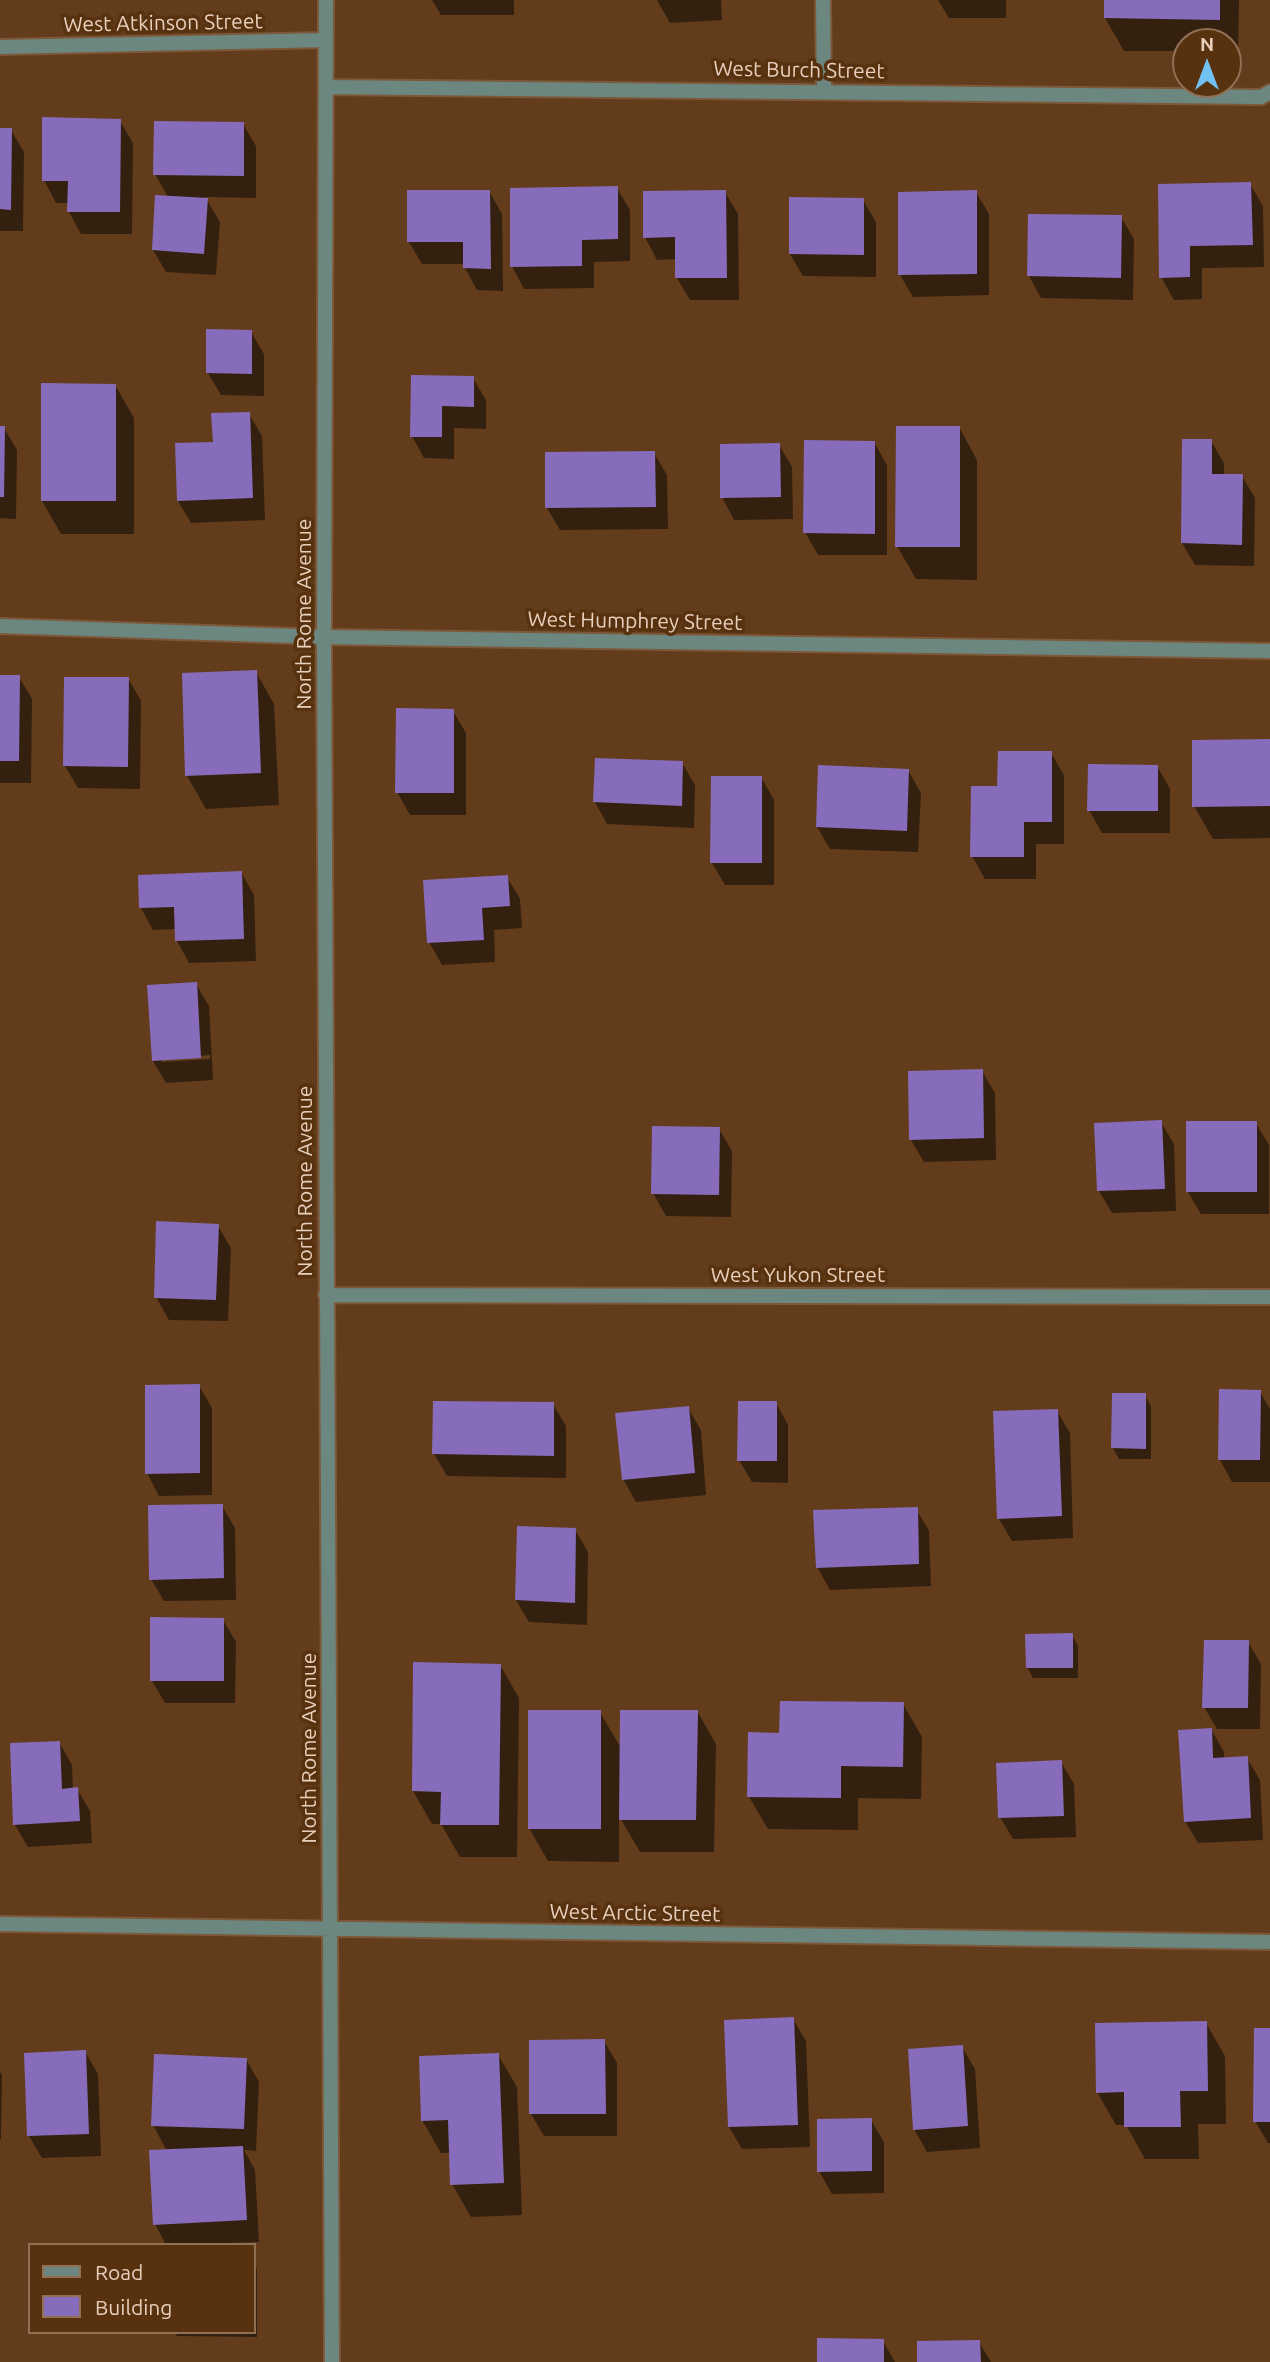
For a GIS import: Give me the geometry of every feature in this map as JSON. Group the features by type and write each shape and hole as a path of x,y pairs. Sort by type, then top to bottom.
{"street":[{"name":"North Rome Avenue","path":"326,0 324,637 332,2362"},
{"path":"823,0 824,91"},
{"name":"West Atkinson Street","path":"0,47 326,40"},
{"name":"West Burch Street","path":"326,87 1261,97 1270,92"},
{"name":"West Humphrey Street","path":"0,626 324,637 1270,651"},
{"name":"West Yukon Street","path":"326,1295 1270,1297"},
{"name":"West Arctic Street","path":"0,1924 1270,1942"}],"building":[{"path":"1104,0 1220,0 1220,20 1104,18"},
{"path":"42,117 121,119 120,212 67,212 68,181 42,181"},
{"path":"154,121 244,122 244,176 153,175"},
{"path":"0,128 12,128 11,210 0,209"},
{"path":"1251,182 1253,245 1190,246 1190,277 1159,278 1158,184"},
{"path":"618,186 618,239 582,240 582,266 510,267 510,188"},
{"path":"407,190 490,190 491,269 463,268 463,242 407,242"},
{"path":"726,190 727,278 675,278 675,237 643,238 643,191"},
{"path":"977,190 977,274 898,275 898,192"},
{"path":"155,195 208,198 204,254 152,250"},
{"path":"789,197 864,198 864,255 789,254"},
{"path":"1028,214 1122,215 1121,278 1027,276"},
{"path":"206,329 252,330 252,374 206,373"},
{"path":"411,375 474,376 474,407 442,406 442,437 410,437"},
{"path":"41,383 116,384 116,501 41,501"},
{"path":"250,412 253,498 177,501 175,443 213,442 211,413"},
{"path":"0,426 5,426 4,497 0,497"},
{"path":"896,426 960,426 960,547 895,547"},
{"path":"1182,439 1212,439 1212,474 1243,474 1242,545 1181,543"},
{"path":"804,440 875,441 875,534 803,533"},
{"path":"780,443 781,497 720,498 720,444"},
{"path":"655,451 656,507 545,508 545,452"},
{"path":"257,670 261,773 185,776 182,673"},
{"path":"0,675 20,675 19,761 0,761"},
{"path":"64,677 129,677 128,767 63,766"},
{"path":"396,708 454,709 454,793 395,793"},
{"path":"1270,739 1270,806 1192,807 1192,740"},
{"path":"998,751 1052,751 1052,822 1024,822 1024,857 970,857 971,786 997,786"},
{"path":"595,758 683,761 682,806 593,802"},
{"path":"1088,764 1158,765 1158,811 1087,811"},
{"path":"818,765 909,769 907,831 816,827"},
{"path":"711,776 762,776 762,863 710,863"},
{"path":"242,871 244,939 175,941 174,907 139,908 138,875"},
{"path":"508,875 510,906 482,908 484,940 427,943 423,880"},
{"path":"197,982 201,1058 152,1061 147,985"},
{"path":"983,1069 984,1138 909,1140 908,1071"},
{"path":"1162,1120 1165,1189 1097,1191 1094,1123"},
{"path":"1186,1121 1257,1121 1257,1192 1186,1192"},
{"path":"652,1126 720,1127 719,1195 651,1194"},
{"path":"156,1221 219,1224 216,1300 154,1298"},
{"path":"200,1384 200,1473 145,1474 145,1385"},
{"path":"1219,1389 1261,1390 1260,1460 1218,1460"},
{"path":"1112,1393 1146,1393 1146,1449 1111,1448"},
{"path":"433,1401 554,1402 554,1456 432,1454"},
{"path":"738,1401 777,1401 777,1461 737,1461"},
{"path":"689,1406 695,1473 622,1480 615,1413"},
{"path":"1058,1409 1062,1516 997,1519 993,1411"},
{"path":"223,1504 224,1578 149,1580 148,1505"},
{"path":"918,1507 919,1564 816,1568 813,1510"},
{"path":"517,1526 576,1528 575,1603 515,1600"},
{"path":"150,1617 224,1618 224,1681 150,1681"},
{"path":"1073,1633 1073,1668 1026,1668 1025,1634"},
{"path":"1204,1640 1249,1640 1248,1708 1202,1708"},
{"path":"413,1662 501,1664 499,1825 440,1825 441,1792 412,1791"},
{"path":"780,1701 904,1702 903,1767 841,1766 841,1798 747,1797 748,1732 779,1733"},
{"path":"528,1710 601,1710 601,1829 528,1829"},
{"path":"620,1710 698,1710 696,1820 619,1820"},
{"path":"1212,1728 1213,1758 1248,1756 1251,1818 1184,1822 1178,1730"},
{"path":"60,1741 62,1789 78,1787 80,1821 13,1825 10,1743"},
{"path":"1062,1760 1064,1816 998,1818 996,1763"},
{"path":"794,2017 798,2125 728,2127 724,2020"},
{"path":"1207,2021 1208,2091 1180,2091 1181,2127 1124,2127 1124,2092 1096,2093 1095,2023"},
{"path":"1254,2028 1270,2028 1270,2122 1253,2122"},
{"path":"605,2039 606,2114 529,2114 529,2040"},
{"path":"963,2045 968,2126 913,2130 908,2049"},
{"path":"86,2050 89,2134 27,2136 24,2053"},
{"path":"499,2053 504,2183 450,2185 448,2120 421,2121 419,2056"},
{"path":"154,2054 247,2058 244,2129 151,2126"},
{"path":"872,2118 872,2171 817,2172 817,2119"},
{"path":"243,2146 247,2220 153,2225 149,2150"},
{"path":"817,2338 884,2339 884,2362 817,2362"},
{"path":"980,2340 981,2362 917,2362 917,2341"}]}
